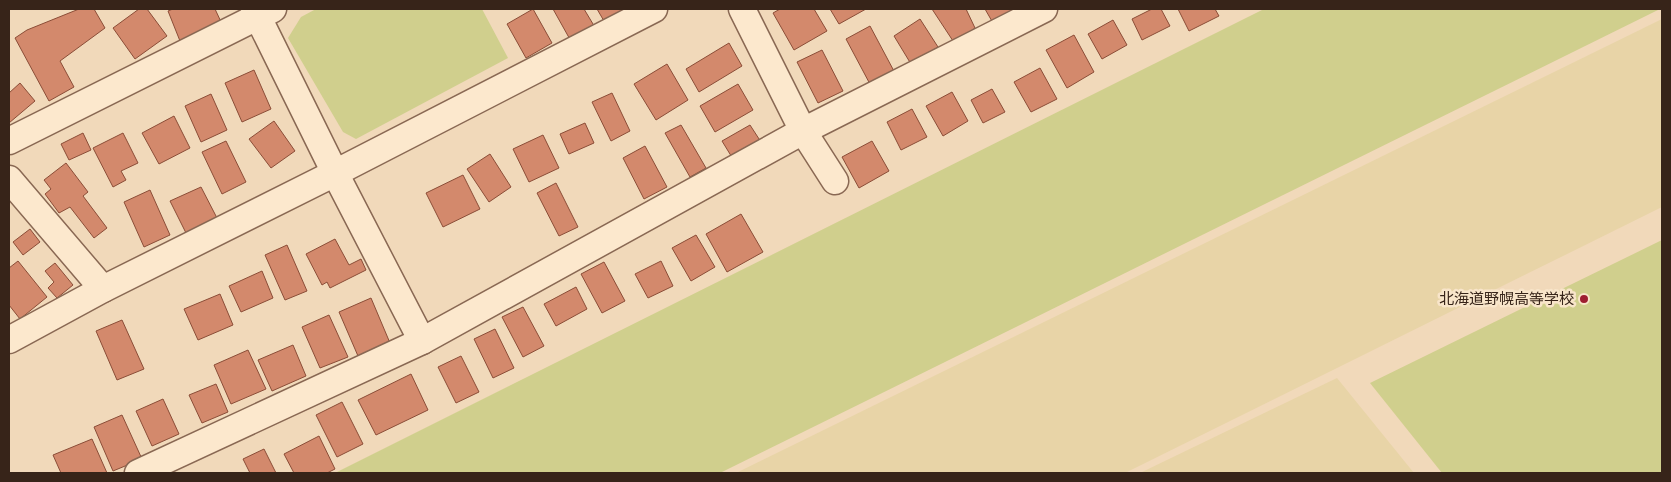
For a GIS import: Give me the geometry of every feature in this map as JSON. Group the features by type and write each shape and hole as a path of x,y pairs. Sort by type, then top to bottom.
{"street":[{"path":"9,340 103,289 335,173 654,9"},
{"path":"742,9 803,131 835,182"},
{"path":"138,473 422,341 803,131 1044,9"},
{"path":"9,141 262,11 335,173 422,341"},
{"path":"9,179 103,289"}],"shaded area":[{"path":"316,9 482,9 508,58 356,139 343,132 288,38 301,17"},
{"path":"1264,9 1660,9 720,473 335,473"},
{"path":"1662,19 1662,207 1125,473 736,473"},
{"name":"北海道野幌高等学校","path":"1662,240 1662,473 1442,473 1370,383"},
{"path":"1337,378 1414,473 1140,473"}],"building":[{"path":"79,9 94,9 105,28 60,61 74,87 49,101 15,38 27,30"},
{"path":"139,9 147,9 167,36 135,59 113,28"},
{"path":"173,9 215,9 222,24 180,41 168,11"},
{"path":"533,9 552,43 526,58 507,24"},
{"path":"553,9 584,9 596,29 572,43"},
{"path":"597,9 626,9 604,21"},
{"path":"780,9 814,9 827,31 794,50 773,13"},
{"path":"830,9 866,9 839,24"},
{"path":"932,9 966,9 975,28 955,44"},
{"path":"985,9 1013,9 1014,11 993,23"},
{"path":"1152,9 1161,9 1170,26 1142,40 1132,19"},
{"path":"1178,9 1215,9 1219,16 1189,31"},
{"path":"920,19 938,47 911,64 894,36"},
{"path":"1113,20 1127,45 1102,59 1088,34"},
{"path":"870,26 895,73 871,86 846,39"},
{"path":"1074,35 1094,72 1067,88 1046,50"},
{"path":"729,43 742,66 699,92 686,69"},
{"path":"822,50 843,91 818,103 797,62"},
{"path":"667,64 688,100 656,120 634,84"},
{"path":"1040,68 1057,99 1031,112 1014,82"},
{"path":"254,70 271,109 242,122 225,83"},
{"path":"20,83 35,101 9,123 9,93"},
{"path":"738,84 753,110 715,132 700,106"},
{"path":"992,89 1005,112 983,123 971,100"},
{"path":"952,92 968,121 943,136 926,106"},
{"path":"612,93 630,131 611,141 592,102"},
{"path":"211,94 227,130 201,142 185,106"},
{"path":"912,109 927,137 901,150 887,122"},
{"path":"174,116 190,148 159,164 142,133"},
{"path":"274,121 295,151 271,168 249,139"},
{"path":"585,123 594,143 569,154 560,134"},
{"path":"681,125 706,168 690,177 665,133"},
{"path":"750,125 761,142 733,159 722,141"},
{"path":"83,133 91,150 69,160 61,144"},
{"path":"123,133 138,163 121,171 126,180 113,187 93,148"},
{"path":"543,135 559,168 529,182 513,149"},
{"path":"226,141 246,182 222,194 202,152"},
{"path":"872,141 889,171 859,188 842,157"},
{"path":"645,146 667,187 644,199 623,158"},
{"path":"490,154 511,187 489,202 467,169"},
{"path":"66,163 88,192 83,196 107,228 94,238 70,207 59,213 45,194 51,189 44,180"},
{"path":"463,175 480,209 443,227 426,193"},
{"path":"556,183 578,227 559,236 537,193"},
{"path":"201,187 217,218 186,233 170,201"},
{"path":"150,190 170,235 144,247 124,202"},
{"path":"741,214 763,252 727,272 706,234"},
{"path":"30,229 40,242 23,255 13,242"},
{"path":"696,235 715,267 691,281 672,248"},
{"path":"335,239 349,265 361,259 366,270 330,288 327,282 322,285 306,254"},
{"path":"287,245 307,291 285,300 265,255"},
{"path":"18,261 47,297 20,319 9,305 9,268"},
{"path":"661,261 673,286 648,298 635,274"},
{"path":"604,262 625,301 602,313 581,274"},
{"path":"55,263 73,285 57,298 48,288 54,282 45,271"},
{"path":"262,271 273,298 241,312 229,286"},
{"path":"576,287 587,309 556,326 544,304"},
{"path":"220,294 233,325 198,340 184,309"},
{"path":"371,298 390,343 358,356 339,312"},
{"path":"523,307 544,346 523,357 502,317"},
{"path":"329,315 348,357 320,368 302,327"},
{"path":"122,320 144,369 117,380 96,331"},
{"path":"495,329 514,368 493,378 474,339"},
{"path":"293,345 306,376 272,391 258,360"},
{"path":"248,350 266,389 231,404 214,365"},
{"path":"461,356 479,392 456,403 438,367"},
{"path":"411,374 428,410 376,435 358,400"},
{"path":"216,384 228,412 202,423 189,395"},
{"path":"163,399 179,434 152,446 136,411"},
{"path":"342,402 363,444 337,457 316,415"},
{"path":"122,415 142,459 113,471 94,427"},
{"path":"319,436 335,469 327,473 294,473 284,454"},
{"path":"92,439 107,473 61,473 53,455"},
{"path":"264,449 276,473 250,473 243,459"}],"place":[{"name":"北海道野幌高等学校","path":"1584,299"}]}
